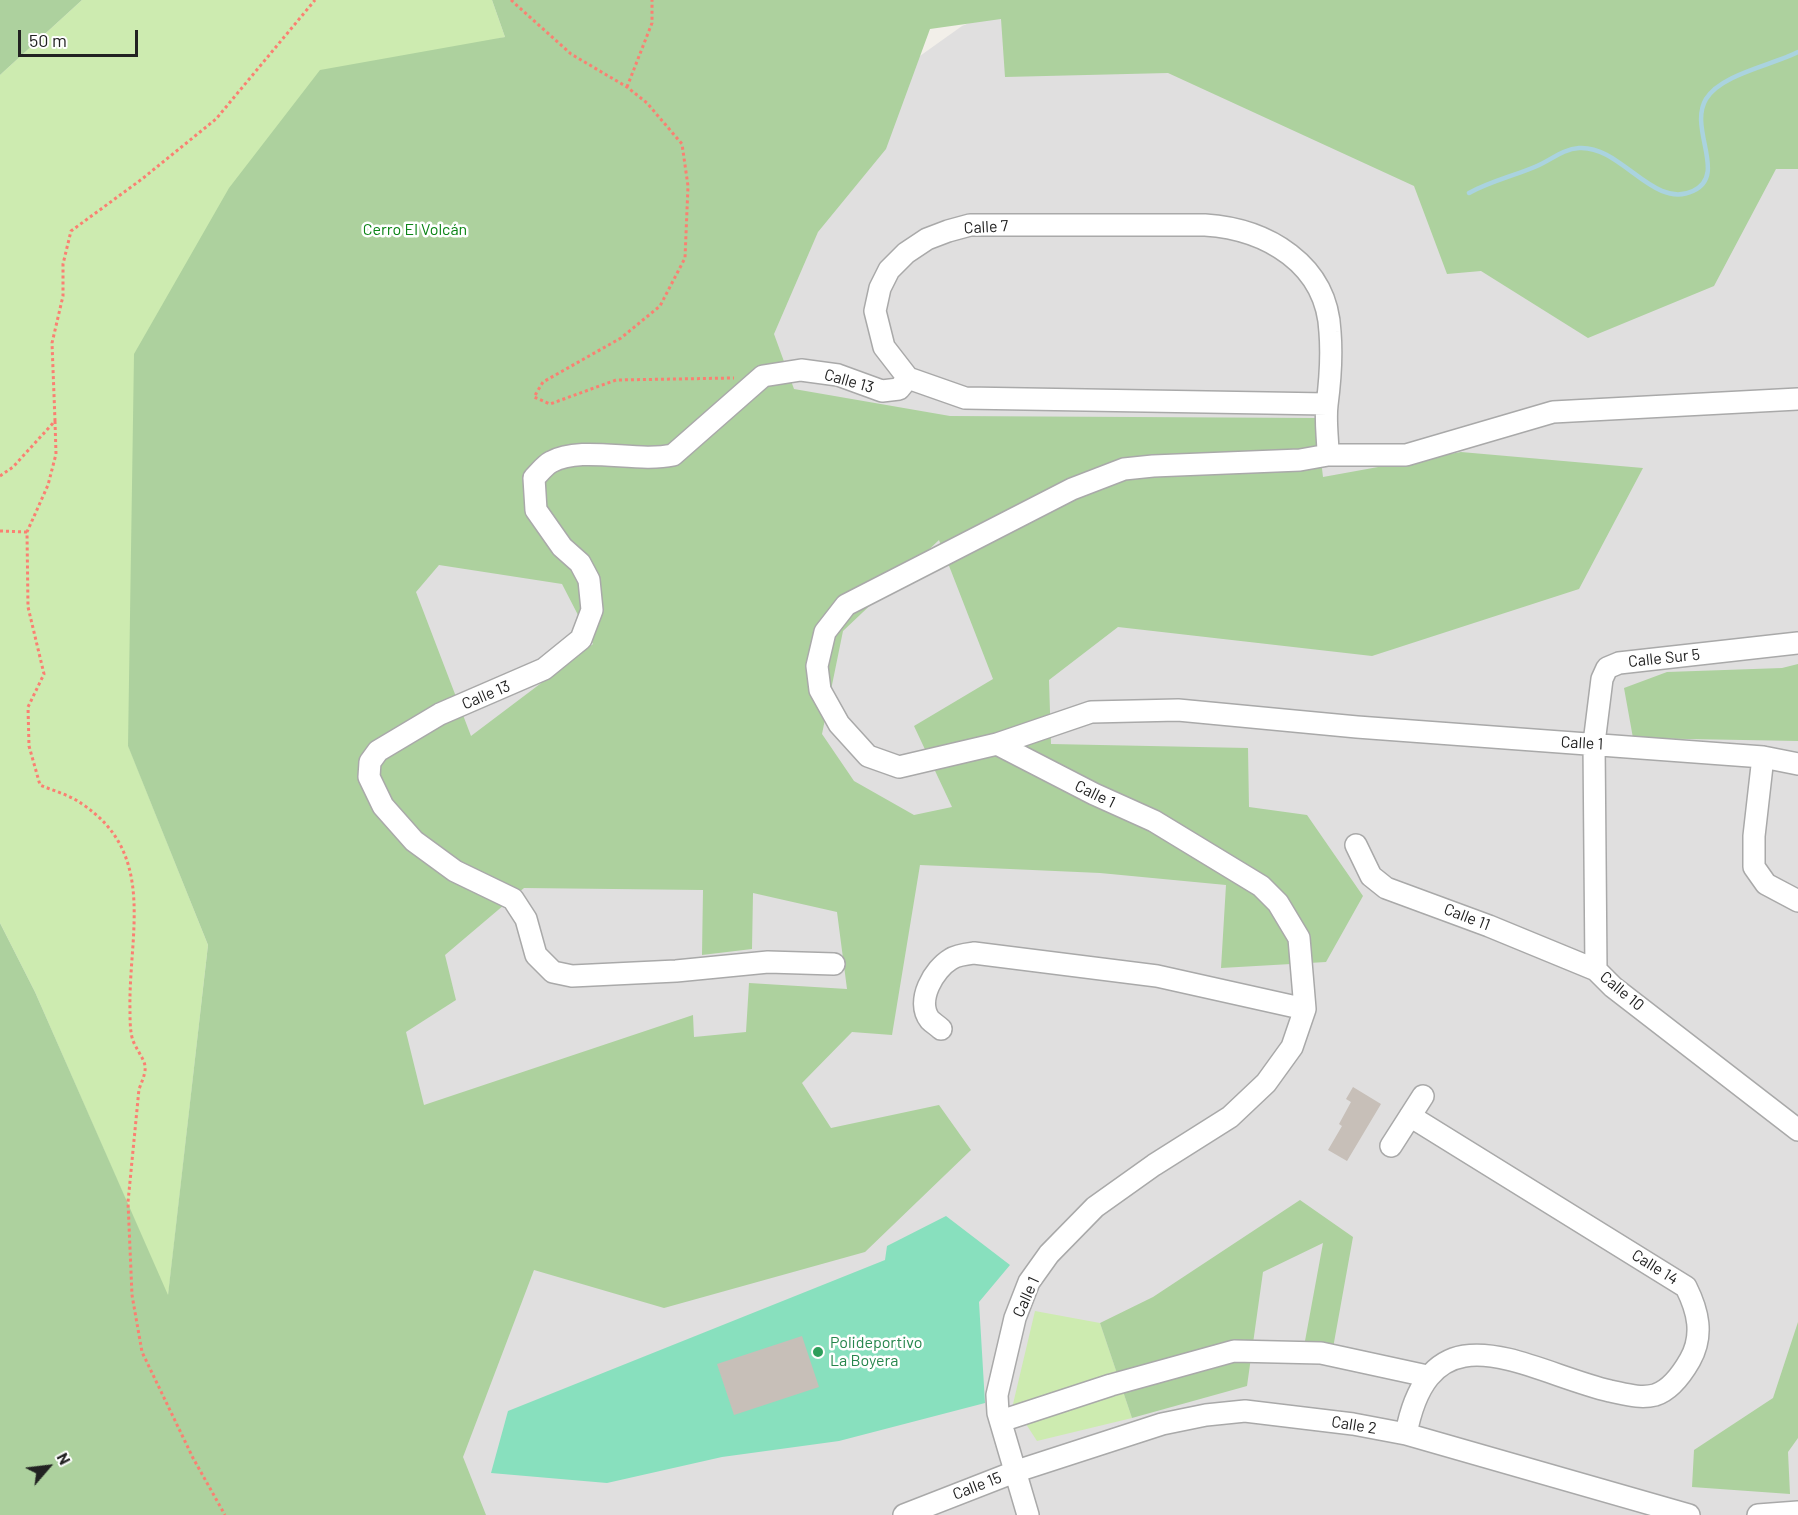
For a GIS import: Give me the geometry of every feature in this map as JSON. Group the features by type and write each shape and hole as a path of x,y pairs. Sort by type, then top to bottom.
{"street":[{"name":"Calle 7","path":"908,378 884,347 875,311 880,288 889,270 906,253 927,239 970,225 1229,226 1269,240 1304,266 1326,307 1330,330 1330,397 1327,404 1328,455"},
{"name":"Calle 13","path":"834,964 768,962 696,970 572,976 553,972 536,955 521,908 513,899 455,871 414,841 383,806 369,777 370,762 378,751 440,714 544,669 581,639 592,610 589,580 580,562 562,547 536,510 534,478 551,462 584,453 614,458 658,458 674,455 763,376 801,370 838,375 882,391 899,389 908,378"},
{"path":"908,378 965,399 1327,404"},
{"path":"997,744 899,767 867,756 839,724 820,690 817,666 825,632 846,605 1072,489 1125,470 1153,466 1300,460 1328,455 1406,455 1553,412 1798,399"},
{"name":"Calle Sur 5","path":"1593,743 1602,679 1607,668 1619,663 1798,643"},
{"name":"Calle 1","path":"997,744 1091,712 1178,710 1357,727 1763,757 1798,764"},
{"name":"Calle 10","path":"1593,743 1596,970 1613,987 1798,1130"},
{"name":"Calle 1","path":"997,744 1094,794 1154,821 1261,886 1278,903 1299,939 1305,1009 1292,1047 1266,1083 1230,1117 1154,1165 1095,1207 1049,1254 1029,1282 1015,1318 997,1395 1001,1421 1028,1515"},
{"path":"1763,757 1754,836 1754,867 1766,884 1798,901"},
{"name":"Calle 11","path":"1356,845 1371,876 1386,888 1480,922 1596,970"},
{"path":"941,1029 929,1019 924,1001 931,983 940,967 953,957 974,953 1157,976 1305,1009"},
{"path":"1391,1146 1424,1096"},
{"name":"Calle 14","path":"1410,1116 1686,1287 1698,1313 1696,1350 1680,1377 1656,1395 1636,1397 1597,1388 1533,1366 1481,1353 1454,1358 1427,1376"},
{"path":"1001,1421 1111,1384 1234,1351 1321,1353 1427,1376 1410,1414 1406,1434"},
{"name":"Calle 2","path":"1017,1471 1162,1424 1235,1412 1353,1424 1406,1434 1689,1515"},
{"name":"Calle 15","path":"904,1515 1017,1471"},
{"path":"1758,1515 1798,1512"}],"path":[{"path":"225,1515 193,1458 142,1352 132,1295 128,1202 139,1089 145,1075 144,1058 133,1041 130,1010 136,902 129,862 114,832 82,803 40,785 29,746 28,707 44,674 28,607 27,532 48,485 56,454 52,343 63,296 63,264 71,231 216,119 315,0"},
{"path":"511,0 571,54 627,87 647,103 682,144 688,186 685,258 660,306 621,338 543,382 534,397 550,404 616,381 763,376"},
{"path":"627,87 652,23 652,0"},
{"path":"0,476 13,467 55,421"},
{"path":"0,531 27,532"}],"shaded area":[{"path":"996,11 1798,139 1798,1515 337,1515 313,638 903,68 962,26"}],"green space":[{"path":"0,0 82,0 0,75"},
{"path":"82,0 492,0 505,37 463,47 128,745 208,945 168,1297 35,992 0,923 0,75"},
{"name":"Cerro El Volcán","path":"492,0 1798,0 1798,169 1776,169 1714,286 1588,338 1481,271 1447,274 1414,186 1168,73 1005,77 1001,19 930,29 886,149 818,232 774,334 794,389 950,416 1316,418 1323,477 1461,452 1643,468 1579,589 1372,656 1118,627 1049,680 1051,744 1248,748 1249,807 1307,815 1363,896 1326,962 1221,968 1226,885 1100,873 920,865 892,1035 852,1032 802,1083 831,1128 939,1105 971,1150 865,1252 664,1308 534,1270 463,1457 486,1515 0,1515 0,923 35,992 168,1295 208,945 128,746 134,354 229,188 320,70 505,37","holes":["939,540 993,679 914,726 952,807 914,815 854,781 822,734 843,631","439,565 562,584 593,644 471,736 416,592","524,888 703,890 702,955 752,949 753,893 837,912 847,989 749,983 746,1032 694,1037 693,1015 424,1105 406,1032 456,1000 445,955"]},
{"path":"1798,664 1798,741 1633,738 1624,688 1667,672 1782,668"},
{"path":"1300,1200 1353,1237 1333,1348 1305,1341 1323,1243 1263,1272 1247,1386 1132,1418 1100,1323 1153,1297"},
{"name":"Polideportivo La Boyera","path":"946,1216 1010,1265 979,1302 985,1403 839,1441 722,1457 607,1483 491,1473 508,1411 885,1260 887,1246"},
{"path":"1035,1311 1100,1323 1132,1418 1037,1441 1013,1404"},
{"path":"1798,1322 1798,1438 1788,1452 1790,1494 1692,1487 1694,1450 1773,1398"}],"building":[{"path":"1353,1087 1381,1104 1347,1161 1328,1150 1342,1126 1339,1124 1351,1102 1346,1099"},
{"path":"802,1336 819,1387 734,1415 717,1364"}],"waterway":[{"path":"1469,193 1537,166 1562,153 1579,148 1594,150 1609,156 1650,185 1664,192 1678,194 1693,191 1703,184 1707,174 1708,163 1701,124 1706,99 1723,83 1798,52"}],"place":[{"name":"Polideportivo La Boyera","path":"818,1352"}]}
